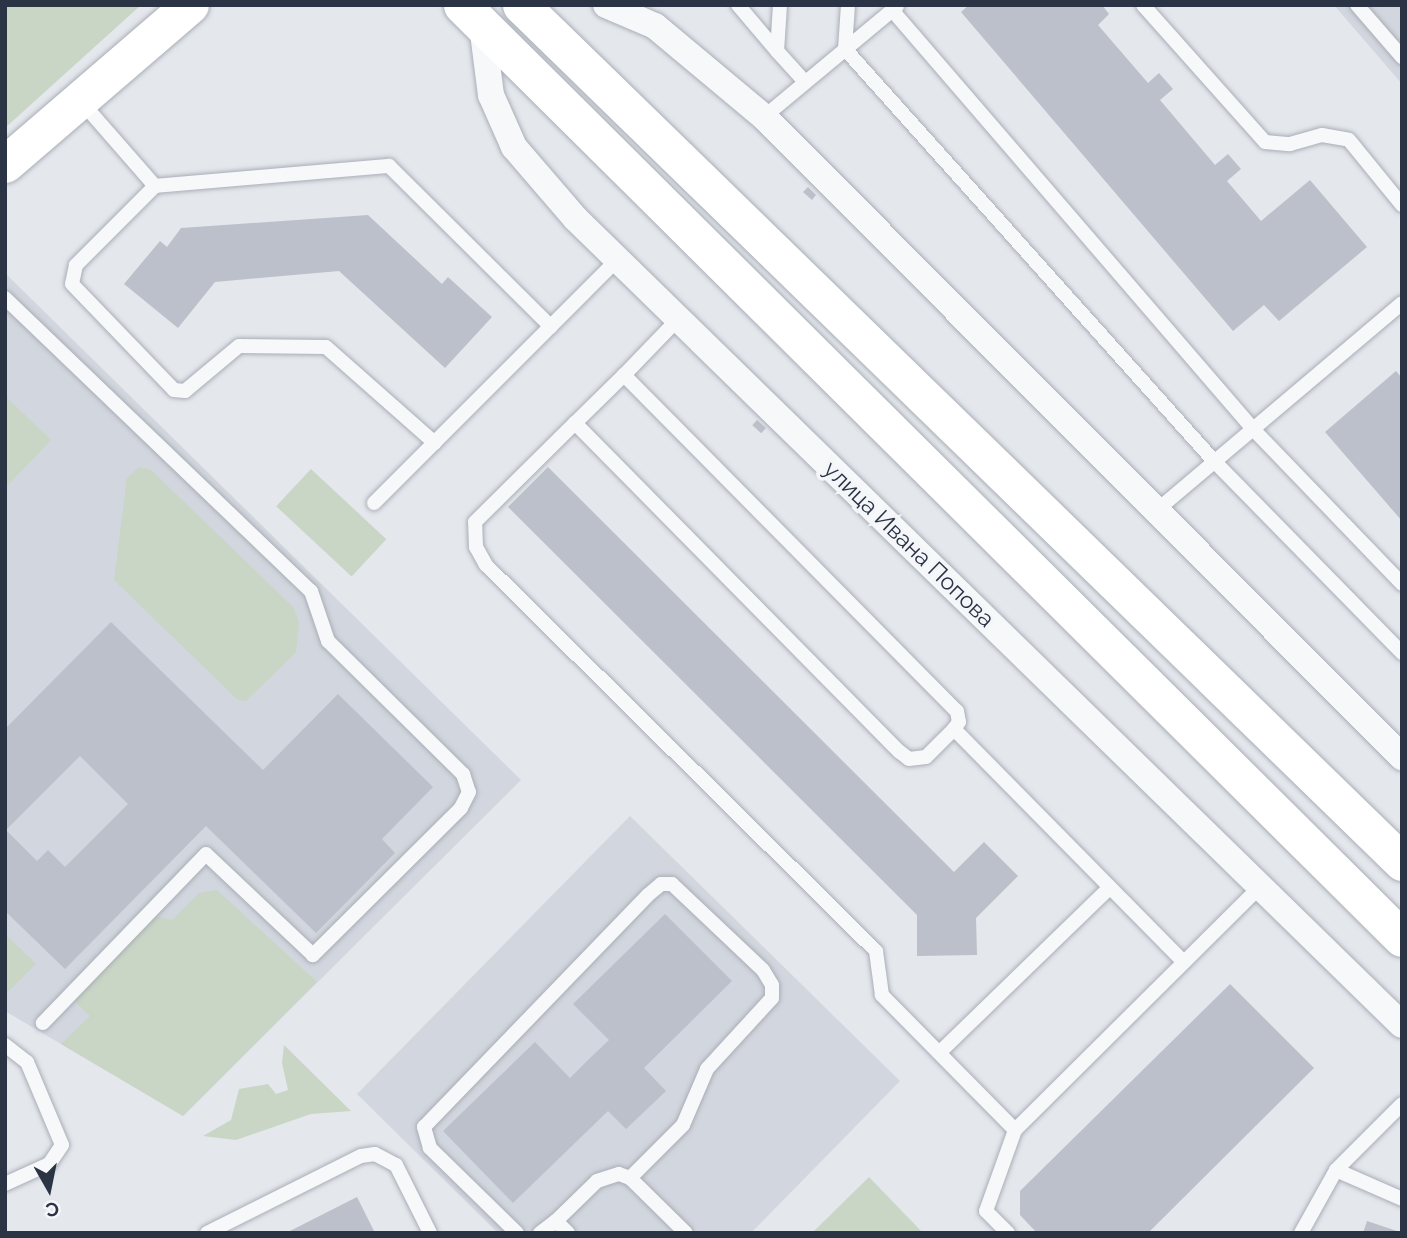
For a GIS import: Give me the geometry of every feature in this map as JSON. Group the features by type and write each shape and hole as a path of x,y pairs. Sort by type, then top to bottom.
{"main road":[{"path":"5,164 78,98 190,5"},
{"path":"522,5 1402,862"},
{"name":"улица Ивана Попова","path":"472,15 1402,938"}],"street":[{"path":"606,5 655,26 764,117 1402,757"},
{"name":"улица Ивана Попова","path":"472,15 491,95 514,147 575,218 1402,1025"}],"lane":[{"path":"738,5 806,82"},
{"path":"777,51 780,5"},
{"path":"848,5 845,49 1214,461 1402,653"},
{"path":"1143,5 1265,142 1290,144 1322,135 1349,141 1402,205"},
{"path":"1357,5 1402,57"},
{"path":"764,117 895,7 1253,429 1402,584"},
{"path":"78,98 155,186"},
{"path":"435,443 338,354 318,345 239,345 185,391 174,390 72,284 76,265 155,186 389,166 551,327"},
{"path":"374,503 617,260"},
{"path":"5,298 311,591 328,641 463,774 469,792 461,808 313,955 206,854 43,1023"},
{"path":"1156,511 1402,303"},
{"path":"678,319 475,522 476,547 486,565 876,951 882,995 1015,1130"},
{"path":"575,423 900,752 909,759 926,757 954,729 959,723 957,711 624,374"},
{"path":"954,729 1184,962"},
{"path":"517,1233 430,1148 424,1127 648,895 661,884 672,884 763,970 772,985 772,998 707,1069 683,1125 630,1178"},
{"path":"939,1053 1110,887"},
{"path":"1008,1233 986,1210 1015,1130 1260,887"},
{"path":"5,1045 27,1062 61,1144 49,1164 5,1184"},
{"path":"1301,1233 1336,1170 1402,1104"},
{"path":"207,1233 361,1156 375,1154 396,1165 430,1233"},
{"path":"1336,1170 1402,1199"},
{"path":"540,1233 597,1181 608,1175 630,1178 686,1233"},
{"path":"556,1221 568,1233"}],"shaded area":[{"path":"1334,5 1402,5 1402,84"},
{"path":"5,273 521,780 183,1116 5,1011"},
{"path":"630,816 900,1081 751,1233 498,1233 357,1094"}],"green space":[{"path":"5,5 141,5 5,128"},
{"path":"5,396 51,440 7,486 5,484"},
{"path":"139,467 151,470 294,608 299,623 296,652 246,701 238,700 114,580 127,478"},
{"path":"311,469 386,539 352,577 276,506"},
{"path":"217,890 317,982 183,1116 61,1044 90,1016 74,1001 155,916 172,920 199,893"},
{"path":"5,934 36,964 5,995"},
{"path":"284,1045 351,1111 311,1114 236,1140 203,1136 231,1120 239,1089 268,1084 276,1094 288,1090 282,1063"},
{"path":"869,1177 923,1233 812,1233"}],"building":[{"path":"969,5 1102,5 1109,14 1098,25 1148,83 1159,73 1173,89 1160,100 1215,165 1228,154 1241,169 1227,181 1261,221 1310,180 1367,247 1279,321 1264,305 1233,331 961,12"},
{"path":"808,187 816,195 812,200 803,192"},
{"path":"368,215 442,284 448,277 492,317 445,368 339,271 215,282 178,328 124,284 160,241 167,247 181,228"},
{"path":"1396,371 1402,378 1402,521 1325,432"},
{"path":"757,420 766,428 761,433 752,425"},
{"path":"548,467 954,872 984,842 1018,876 976,918 977,955 917,956 917,915 508,507"},
{"path":"111,622 263,770 338,694 433,787 382,839 395,853 316,933 206,826 65,969 5,911 5,729","holes":["80,756 128,804 65,867 48,850 37,861 6,830"]},
{"path":"665,914 732,981 644,1068 666,1091 626,1129 608,1111 513,1203 443,1131 535,1042 570,1078 609,1040 573,1004"},
{"path":"1230,984 1314,1068 1148,1233 1037,1233 1020,1215 1020,1191"},
{"path":"357,1197 375,1233 286,1233"},
{"path":"1367,1221 1400,1232 1400,1233 1363,1233"}]}
